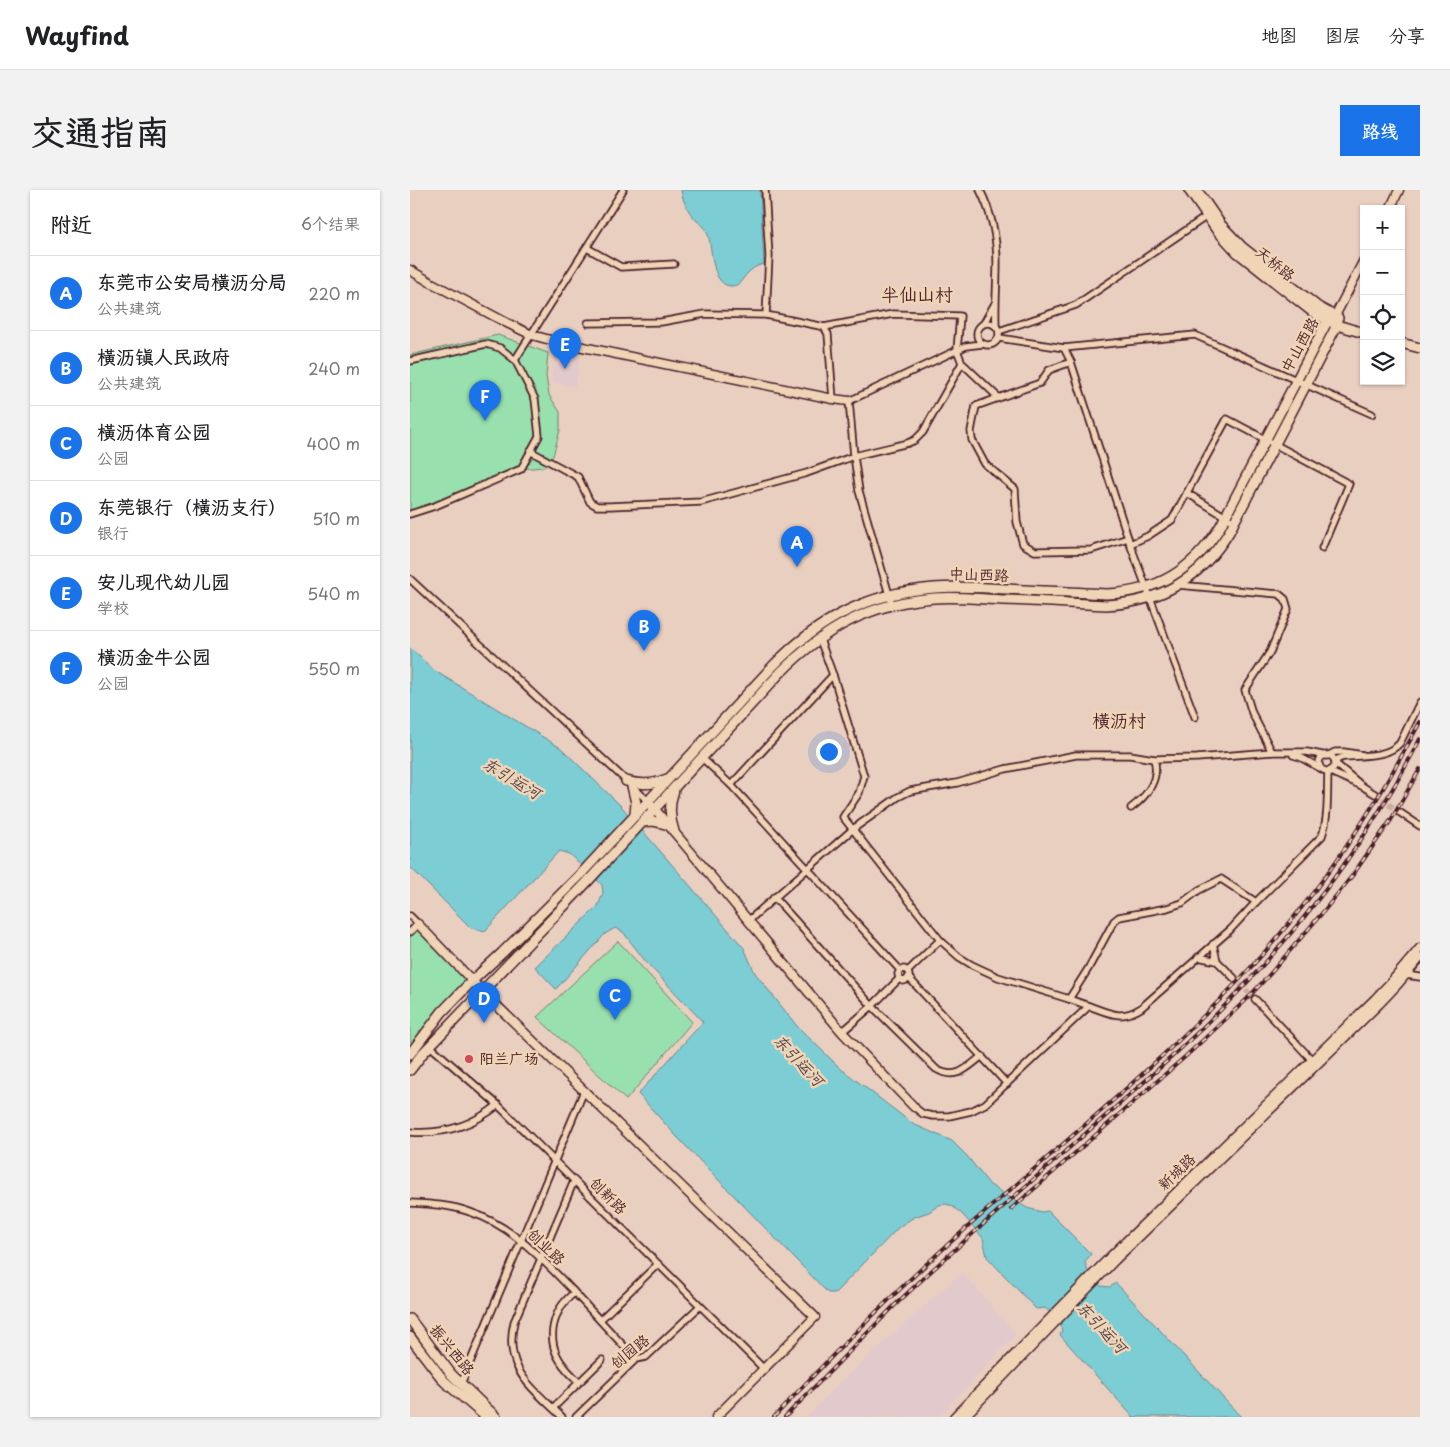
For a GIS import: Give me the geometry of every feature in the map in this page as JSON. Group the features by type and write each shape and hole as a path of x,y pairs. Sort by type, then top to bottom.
{"main road":[{"name":"天桥路","path":"1189,190 1209,214 1242,246 1333,320 1360,331"},
{"name":"天桥路","path":"1197,190 1209,214"},
{"name":"中山西路","path":"410,1054 442,1012 580,875 772,666 791,647 834,616 858,605 889,595 935,587 1106,594 1134,592 1172,576 1195,560 1213,538 1226,516 1296,380 1333,320"},
{"name":"中山西路","path":"410,1070 430,1046 588,881 780,673 798,655 820,638 862,614 911,600 971,598 1106,605 1128,603 1150,598 1178,585 1196,572 1212,556 1234,522 1306,384 1333,320"},
{"path":"1405,345 1420,348"},
{"path":"635,814 636,803 629,784 648,784 670,778"},
{"path":"672,828 670,808 672,796 677,785"},
{"path":"642,822 653,822 672,828"},
{"name":"振兴西路","path":"410,1319 451,1374 496,1417"},
{"name":"振兴西路","path":"411,1340 444,1382 486,1417"}],"street":[{"path":"515,360 623,190"},
{"path":"765,190 769,256 766,315"},
{"path":"410,270 532,335 849,401 966,346 992,344 998,332 995,303 997,260 995,237 990,215 980,190"},
{"path":"1392,205 1399,190"},
{"path":"998,332 1076,305 1209,214"},
{"path":"587,248 621,267 674,264"},
{"path":"1333,320 1360,268"},
{"path":"966,346 984,323 995,303"},
{"path":"588,323 661,322 705,314 766,315 824,327 893,314 960,316 957,350 962,364 999,398"},
{"path":"984,323 991,323 998,332 1064,348 1195,335 1372,414"},
{"path":"824,327 829,342 834,399"},
{"path":"977,333 983,344"},
{"path":"410,361 486,344 500,348 515,360 535,399 539,436 521,469 435,506 410,514"},
{"path":"1064,348 1071,362 1130,544 1195,717"},
{"path":"1071,362 1049,370 1040,383 976,406 971,431 972,440 984,464 1015,489 1018,522 1024,544 1035,551 1091,550 1128,538"},
{"path":"530,451 578,478 590,502 597,506 701,502 806,473 854,456 908,444 918,438 962,364"},
{"path":"849,401 859,491 892,605"},
{"path":"1130,544 1148,536 1172,520 1227,419 1349,484 1322,548"},
{"path":"1187,493 1234,522"},
{"path":"410,579 655,808 842,1032 923,1114 949,1116 971,1112 984,1104 1088,1006"},
{"path":"1178,585 1279,594 1285,599 1288,609 1270,652 1245,690 1252,713 1272,752"},
{"path":"816,628 833,675 864,776 859,792 844,817 853,829 940,940 960,958 998,977 1118,1015 1125,1016 1141,1008 1230,930 1322,836 1325,821 1328,771"},
{"path":"731,785 833,675"},
{"path":"1328,771 1341,758 1387,752 1398,746 1420,702"},
{"path":"748,921 853,829 898,797 920,788 957,783 1005,769 1076,755 1130,755 1154,759 1197,758 1272,752 1308,752 1332,757 1335,763 1362,786"},
{"path":"1321,768 1320,762 1322,758 1338,752 1363,755"},
{"path":"1286,753 1300,757 1375,794"},
{"path":"702,758 731,785 900,970 904,969 1007,1084"},
{"path":"1131,808 1142,799 1154,781 1156,774 1154,759"},
{"path":"1399,812 1420,826"},
{"path":"1069,999 1114,921 1119,918 1182,903 1199,890 1221,879 1256,902"},
{"path":"774,897 872,1006 934,1067 942,1073 954,1074 961,1072 982,1056"},
{"path":"410,916 482,991 816,1317 716,1417"},
{"path":"410,932 418,924"},
{"path":"899,979 903,981 940,940"},
{"path":"1213,944 1216,961"},
{"name":"新城路","path":"1099,1272 1379,1004 1404,973 1420,948"},
{"path":"1198,957 1216,961 1234,978"},
{"name":"新城路","path":"964,1417 1099,1272 1312,1060 1420,958"},
{"path":"899,979 898,974 900,970"},
{"path":"1404,973 1420,977"},
{"path":"842,1032 899,979"},
{"path":"1255,999 1312,1060"},
{"name":"创新路","path":"430,1046 498,1106 555,1161 764,1369"},
{"path":"461,1384 584,1091"},
{"path":"410,1132 436,1132 457,1128 476,1121 498,1106"},
{"path":"562,1417 523,1378 513,1357 511,1345 514,1322 574,1181"},
{"name":"创业路","path":"410,1203 442,1205 469,1211 496,1223 521,1240 542,1258 636,1359"},
{"path":"600,1320 658,1264"},
{"path":"574,1292 562,1304 556,1315 552,1338 555,1351 561,1362 579,1382"},
{"name":"创园路","path":"576,1417 636,1359 646,1357 700,1306"},
{"name":"新城路","path":"954,1417 1053,1320"},
{"path":"553,1408 602,1360"}],"shaded area":[{"path":"563,352 580,355 575,387 551,382 555,356"},
{"path":"962,1272 1016,1334 939,1417 807,1417 835,1387"}],"green space":[{"path":"498,335 548,353 546,376 549,395 560,412 560,430 553,456 544,467 521,469 410,514 410,355"},
{"path":"418,924 473,980 416,1047 410,1041 410,932"},
{"path":"618,941 692,1022 626,1100 537,1017"}],"water":[{"path":"681,190 760,190 764,264 757,266 748,273 737,285 730,286 724,284 719,279 713,263 706,230 689,210"},
{"name":"东引运河","path":"410,648 435,671 561,748 622,807 744,948 755,973 797,1026 840,1068 913,1124 952,1141 967,1156 990,1185 1027,1208 1042,1212 1048,1211 1091,1254 1085,1262 1088,1272 1101,1286 1110,1287 1116,1283 1241,1417 1133,1417 1060,1335 1061,1328 1052,1315 1044,1308 1036,1309 987,1257 983,1238 962,1214 946,1204 939,1205 929,1212 914,1217 899,1227 835,1293 828,1293 638,1094 703,1022 646,962 623,932 615,928 605,934 556,989 535,967 598,906 603,893 602,885 569,854 559,851 485,931 471,928 410,867"}],"tunnel":[{"path":"1375,794 1399,812"},
{"path":"1234,978 1255,999"}],"railway":[{"path":"774,1417 913,1276 1147,1070 1218,1002 1252,966 1301,909 1346,847 1385,785 1420,722"},
{"path":"785,1417 930,1272 1149,1078 1241,989 1286,939 1329,885 1368,829 1420,739"},
{"path":"1011,1209 1186,1056 1246,1000 1352,876 1391,820 1420,769"}],"place":[{"name":"安儿现代幼儿园","path":"565,369"},
{"name":"横沥金牛公园","path":"485,421"},
{"name":"东莞市公安局横沥分局","path":"797,567"},
{"name":"横沥镇人民政府","path":"644,651"},
{"name":"横沥体育公园","path":"615,1020"},
{"name":"东莞银行（横沥支行）","path":"484,1023"},
{"name":"阳兰广场","path":"469,1059"}],"district":[{"name":"半仙山村","path":"917,295"},
{"name":"横沥村","path":"1119,721"}]}
